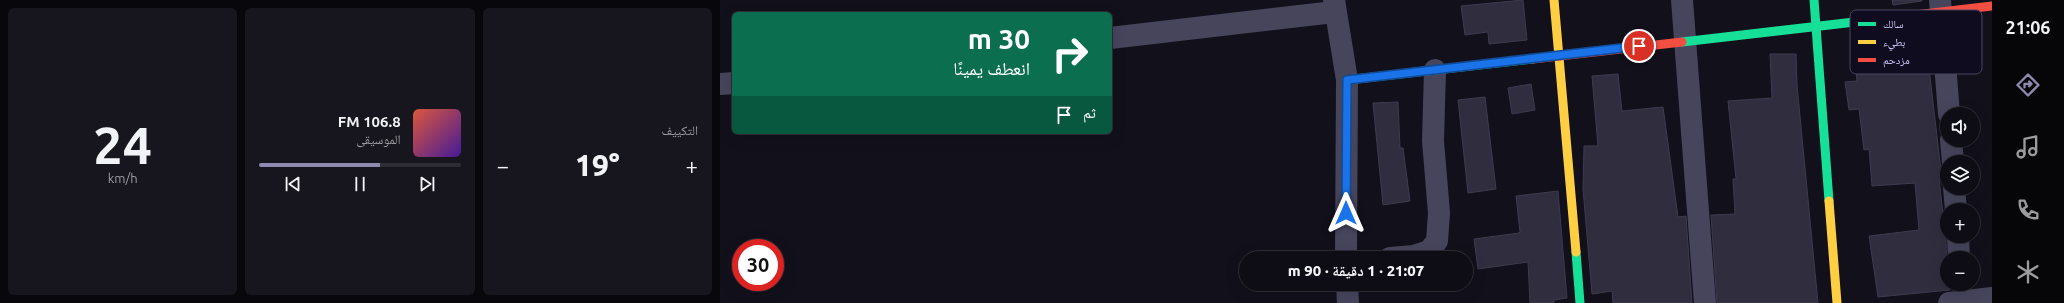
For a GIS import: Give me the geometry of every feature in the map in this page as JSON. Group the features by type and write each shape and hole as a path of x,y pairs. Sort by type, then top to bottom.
{"street":[{"path":"1554,0 1580,303"},
{"path":"1682,0 1687,41 1705,303"},
{"path":"1814,0 1837,303"},
{"path":"1112,38 1334,6 1347,80 1346,251"},
{"path":"1916,10 1941,6 1992,6"},
{"path":"1347,80 1817,26 1850,21"},
{"path":"1426,251 1437,241 1439,213 1433,142 1436,70"},
{"path":"1946,74 1948,107"},
{"path":"720,84 732,83"},
{"path":"1347,291 1348,303"},
{"path":"1958,296 1992,298"}],"building":[{"path":"1523,0 1527,40 1489,44 1488,32 1465,35 1461,6"},
{"path":"1892,0 1922,0 1922,1 1893,5"},
{"path":"1770,54 1796,54 1797,85 1818,303 1717,303 1711,215 1735,214 1733,179 1736,179 1728,101 1772,98"},
{"path":"1618,74 1622,111 1663,107 1678,217 1686,216 1692,303 1613,303 1612,291 1592,294 1583,189 1584,146 1598,146 1592,76"},
{"path":"1856,74 1930,74 1940,162 1939,179 1942,203 1940,203 1940,243 1946,243 1946,251 1940,251 1940,291 1878,297 1869,236 1919,230 1915,183 1872,186 1869,149 1864,150 1859,109 1849,110 1845,82 1857,81"},
{"path":"1531,84 1535,110 1512,114 1508,88"},
{"path":"1485,97 1496,189 1468,193 1458,100"},
{"path":"1398,102 1400,148 1403,148 1410,201 1383,205 1373,103"},
{"path":"1558,191 1567,298 1554,300 1554,303 1530,303 1528,262 1478,269 1474,239 1519,233 1516,196"}],"traffic: fast":[{"path":"1814,0 1829,201"},
{"path":"1682,42 1850,23"},
{"path":"1347,80 1533,59"},
{"path":"1576,252 1580,303"}],"traffic: slow":[{"path":"1554,0 1576,252"},
{"path":"1829,201 1837,303"}],"traffic: jam":[{"path":"1958,10 1992,6"},
{"path":"1533,59 1682,42"}],"route":[{"path":"1346,213 1347,80 1639,46"}]}
